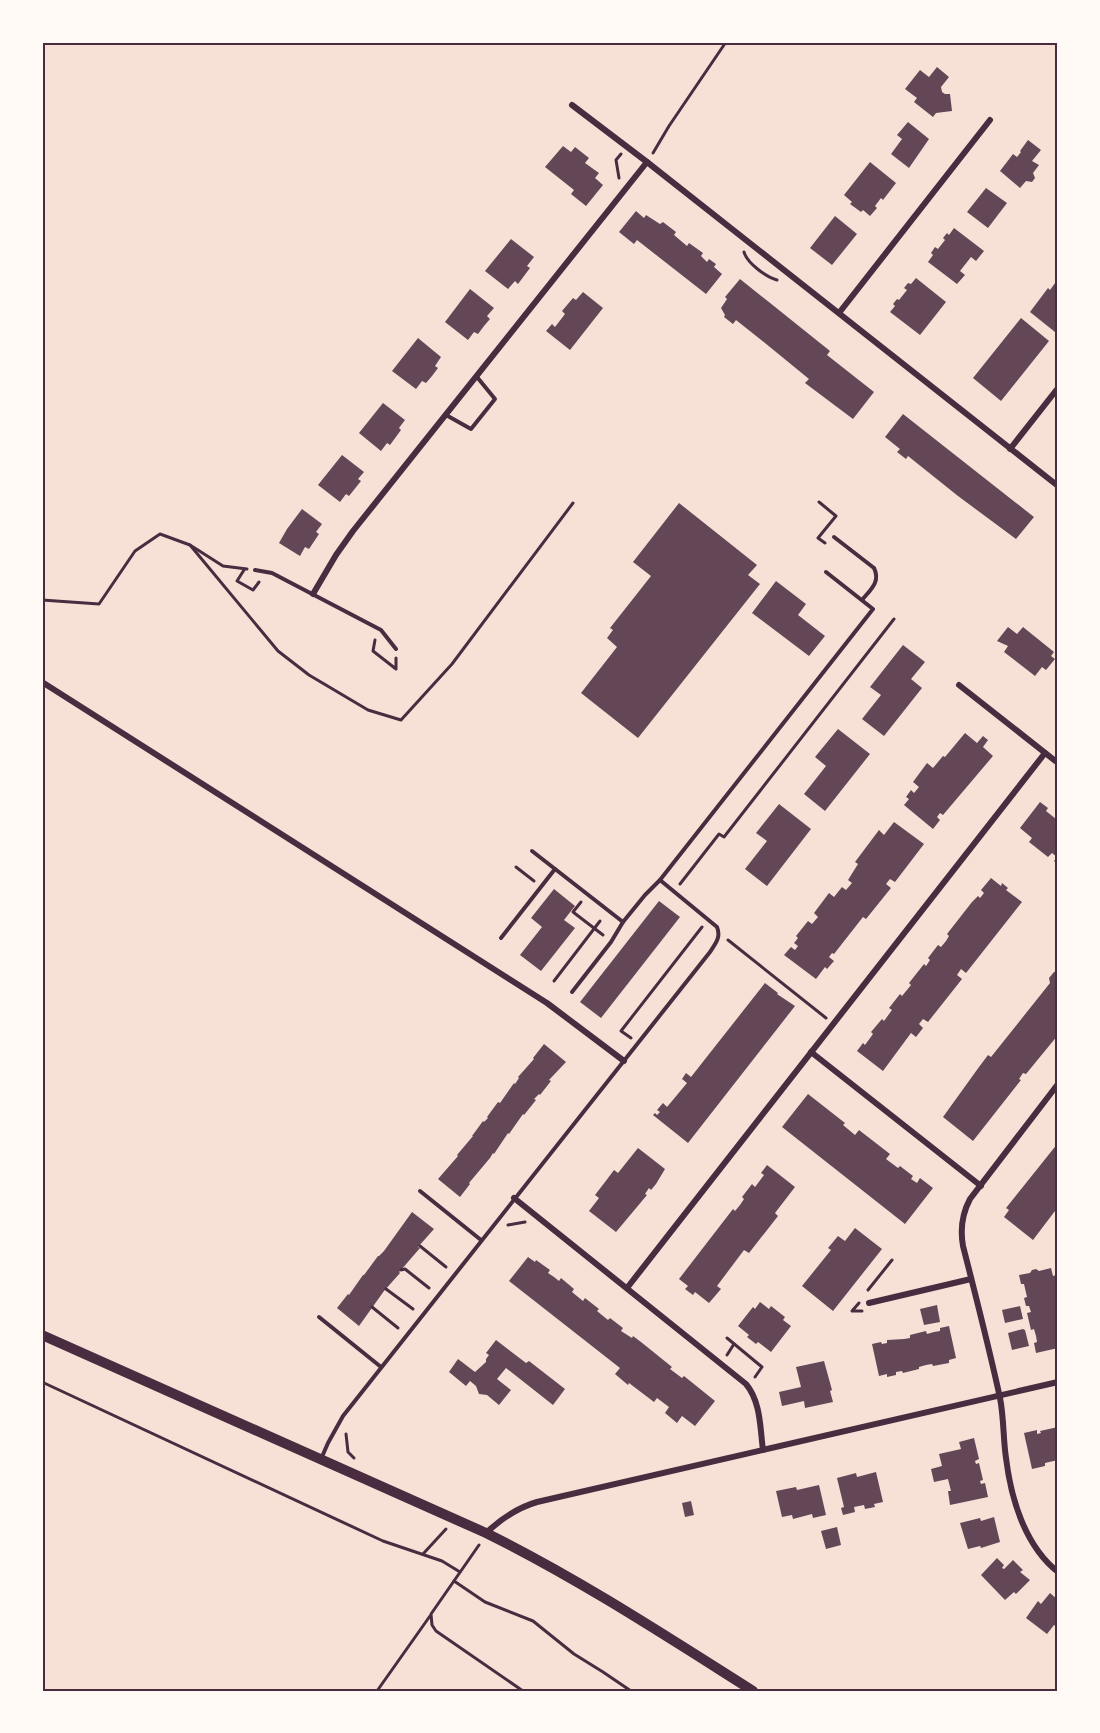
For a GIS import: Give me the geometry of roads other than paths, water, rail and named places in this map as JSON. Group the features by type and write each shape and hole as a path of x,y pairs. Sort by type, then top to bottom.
{"street":[{"path":"572,105 1058,486"},
{"path":"839,313 990,120"},
{"path":"314,594 336,555 353,531 647,162"},
{"path":"1010,449 1058,388"},
{"path":"42,682 547,1003 624,1061"},
{"path":"959,685 1058,763"},
{"path":"627,1288 1045,753"},
{"path":"811,1052 981,1186"},
{"path":"1058,1084 966,1206 961,1229 971,1280 1000,1396 1006,1459 1015,1501 1022,1522 1039,1555 1058,1572"},
{"path":"514,1198 752,1390 763,1450"},
{"path":"869,1304 971,1280"},
{"path":"42,1335 525,1552 595,1592 753,1691"},
{"path":"486,1533 509,1514 527,1504 1058,1382"}],"lane":[{"path":"446,415 471,429 495,399 477,377"},
{"path":"834,537 874,568 876,583 862,600"},
{"path":"255,570 272,573 381,630 396,649"},
{"path":"572,992 611,942 623,922 660,880 873,609 826,572"},
{"path":"532,850 623,922"},
{"path":"501,938 555,869"},
{"path":"321,1459 343,1416 718,940 717,927 660,880"},
{"path":"420,1191 481,1240"},
{"path":"319,1317 381,1367"}]}
